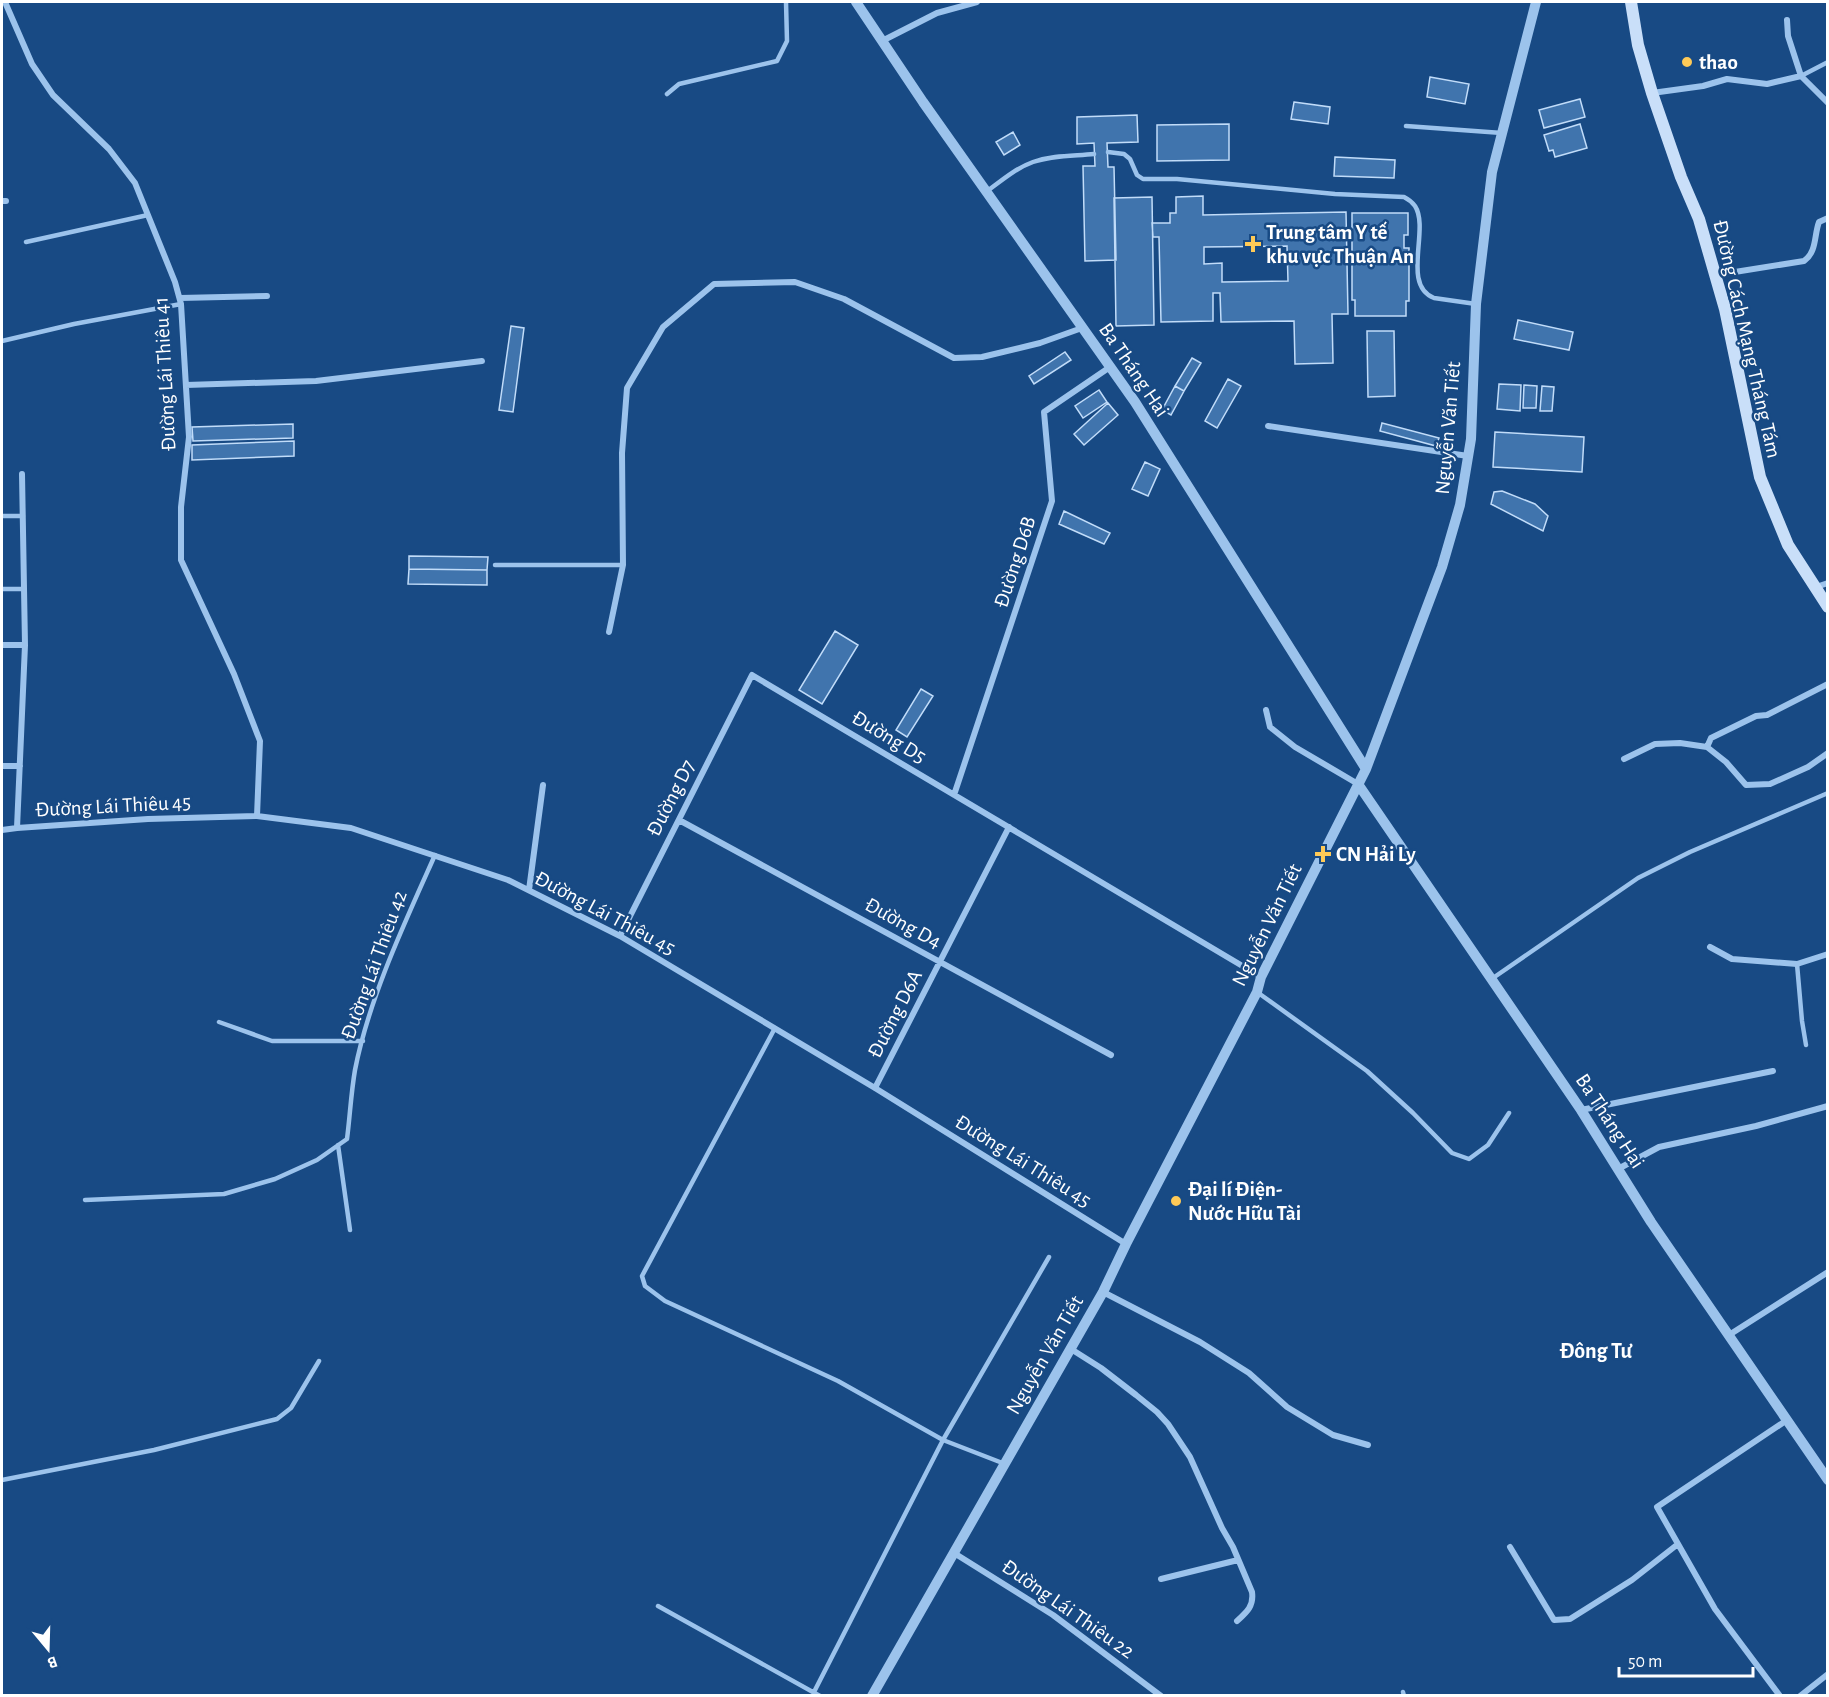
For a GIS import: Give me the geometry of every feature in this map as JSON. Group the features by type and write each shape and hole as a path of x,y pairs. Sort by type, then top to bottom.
{"main road":[{"name":"Đường Cách Mạng Tháng Tám","path":"1631,2 1638,45 1652,93 1681,177 1699,219 1725,309 1760,477 1788,545 1822,585 1827,607"}],"street":[{"name":"Đường Lái Thiêu 41","path":"4,2 32,64 53,95 109,149 135,183 181,301 189,437 182,507 181,560 234,674 260,741 257,816"},
{"name":"Ba Tháng Hai","path":"856,2 923,102 1141,412 1366,770"},
{"path":"882,41 938,13 977,2"},
{"name":"Nguyễn Văn Tiết","path":"873,1695 1103,1292 1257,992 1261,977 1366,770 1442,567 1460,505 1470,440 1476,304 1492,172 1536,2"},
{"path":"1787,20 1788,36 1801,76 1827,103"},
{"path":"1652,93 1703,86 1727,79 1767,84 1801,76"},
{"path":"1715,275 1803,261 1808,257 1814,244 1819,222 1827,218"},
{"path":"609,632 622,565 622,453 627,388 663,327 714,284 795,282 844,298 954,358 982,357 1040,343 1082,328"},
{"path":"181,301 267,296"},
{"path":"186,385 316,381 482,362"},
{"name":"Đường D6B","path":"954,795 1052,501 1044,412 1110,367"},
{"path":"1268,426 1468,456"},
{"path":"17,828 25,645 22,474"},
{"path":"2,645 25,645"},
{"name":"Đường D5","path":"752,675 1261,977"},
{"name":"Đường D7","path":"620,936 752,675"},
{"path":"1707,747 1711,738 1756,716 1767,715 1827,684"},
{"path":"1266,710 1270,727 1295,747 1358,784"},
{"path":"1624,759 1655,744 1680,743 1707,747 1726,762 1746,785 1770,784 1808,767 1827,753"},
{"path":"2,766 20,766"},
{"name":"Ba Tháng Hai","path":"1358,784 1581,1110 1651,1221 1827,1480"},
{"path":"529,890 543,785"},
{"name":"Đường Lái Thiêu 45","path":"2,830 148,819 257,816 351,828 508,880 620,936 875,1088 1126,1244"},
{"name":"Đường D4","path":"679,820 1110,1055"},
{"name":"Đường D6A","path":"875,1088 1009,827"},
{"path":"1710,947 1732,959 1797,964 1827,954"},
{"path":"1581,1110 1773,1071"},
{"path":"1618,1169 1659,1147 1756,1126 1827,1106"},
{"path":"1729,1335 1827,1272"},
{"path":"1103,1292 1200,1342 1249,1373 1287,1407 1333,1434 1368,1445"},
{"path":"1071,1349 1157,1412 1190,1457 1238,1560 1253,1599 1248,1610 1237,1621"},
{"path":"1780,1695 1715,1609 1657,1507 1787,1420"},
{"path":"1510,1547 1554,1620 1570,1619 1632,1580 1678,1544"},
{"name":"Đường Lái Thiêu 22","path":"954,1553 1053,1615 1161,1695"},
{"path":"1161,1579 1238,1560"},
{"path":"1800,1695 1827,1674"}],"lane":[{"path":"667,94 679,84 777,61 787,41 786,2"},
{"path":"1801,76 1827,62"},
{"path":"1406,126 1502,132"},
{"path":"1108,152 1124,154 1130,159 1137,175 1143,179 1177,179 1335,194 1404,197 1411,201 1419,214 1418,278 1423,291 1434,298 1476,304"},
{"path":"986,192 1016,170 1032,162 1047,158 1094,154"},
{"path":"26,242 148,215"},
{"path":"2,341 181,301"},
{"path":"2,516 23,516"},
{"path":"495,566 622,565"},
{"path":"2,589 24,590"},
{"path":"1491,979 1638,878 1690,852 1827,793"},
{"name":"Đường Lái Thiêu 42","path":"338,1145 346,1139 355,1070 372,1009 435,855"},
{"path":"1797,964 1806,1045"},
{"path":"1257,992 1367,1071 1452,1153 1469,1159 1488,1145 1509,1113"},
{"path":"219,1022 272,1041 363,1041"},
{"path":"775,1028 642,1276 645,1286 665,1301 838,1381 943,1440 1005,1464"},
{"path":"85,1200 224,1194 276,1179 317,1160 338,1145 350,1230"},
{"path":"814,1692 943,1440 1049,1257"},
{"path":"2,1480 154,1450 277,1419 291,1408 319,1361"},
{"path":"658,1606 820,1695"}],"building":[{"path":"1430,77 1469,84 1465,104 1427,97"},
{"path":"1580,99 1585,117 1544,128 1539,110"},
{"path":"1294,102 1330,107 1328,124 1291,119"},
{"path":"1137,115 1138,142 1107,143 1108,167 1114,167 1116,260 1085,261 1083,166 1095,166 1094,143 1077,144 1077,117"},
{"path":"1229,124 1229,160 1157,161 1157,125"},
{"path":"1580,124 1587,148 1555,157 1553,150 1549,151 1544,135"},
{"path":"1013,132 1020,145 1004,155 996,142"},
{"path":"1335,157 1395,160 1394,178 1334,176"},
{"path":"1203,196 1203,215 1346,212 1348,314 1332,314 1333,363 1295,364 1294,321 1221,322 1220,293 1213,293 1213,321 1161,322 1159,237 1153,237 1152,223 1170,223 1170,213 1176,213 1176,197","holes":["1287,246 1288,281 1222,282 1222,263 1204,264 1204,247"]},
{"path":"1152,197 1154,325 1116,326 1114,198"},
{"path":"1352,213 1408,213 1408,235 1404,235 1404,248 1409,248 1409,301 1406,301 1406,316 1355,316 1355,300 1352,300"},
{"path":"1518,320 1573,332 1569,350 1514,339"},
{"path":"511,326 524,328 513,412 499,410"},
{"path":"1367,331 1394,331 1395,396 1368,397"},
{"path":"1065,352 1071,360 1034,384 1029,376"},
{"path":"1192,358 1201,363 1184,391 1175,386"},
{"path":"1228,379 1241,386 1217,428 1205,421"},
{"path":"1499,384 1521,385 1520,411 1497,409"},
{"path":"1524,385 1537,386 1536,408 1523,408"},
{"path":"1175,386 1184,391 1171,415 1162,410"},
{"path":"1542,386 1554,387 1552,411 1540,411"},
{"path":"1099,390 1107,402 1083,418 1075,406"},
{"path":"1108,403 1118,415 1084,445 1074,434"},
{"path":"1382,423 1439,438 1436,446 1380,431"},
{"path":"293,424 293,438 193,441 192,427"},
{"path":"1495,432 1584,437 1582,472 1493,467"},
{"path":"294,441 294,456 192,460 192,445"},
{"path":"1145,462 1160,469 1148,496 1132,489"},
{"path":"1502,491 1535,504 1548,516 1543,531 1491,504 1494,492"},
{"path":"1064,511 1110,533 1104,544 1059,524"},
{"path":"409,556 488,557 487,570 409,569"},
{"path":"409,569 487,570 487,585 408,584"},
{"path":"835,631 858,645 822,704 799,690"},
{"path":"921,689 933,696 907,737 896,730"}],"place":[{"name":"thao","path":"1687,62"},
{"name":"Trung tâm Y tế khu vực Thuận An","path":"1253,244"},
{"name":"CN Hải Ly","path":"1323,854"},
{"name":"Đại lí Điện- Nước Hữu Tài","path":"1176,1201"}],"district":[{"name":"Đông Tư","path":"1596,1351"}]}
